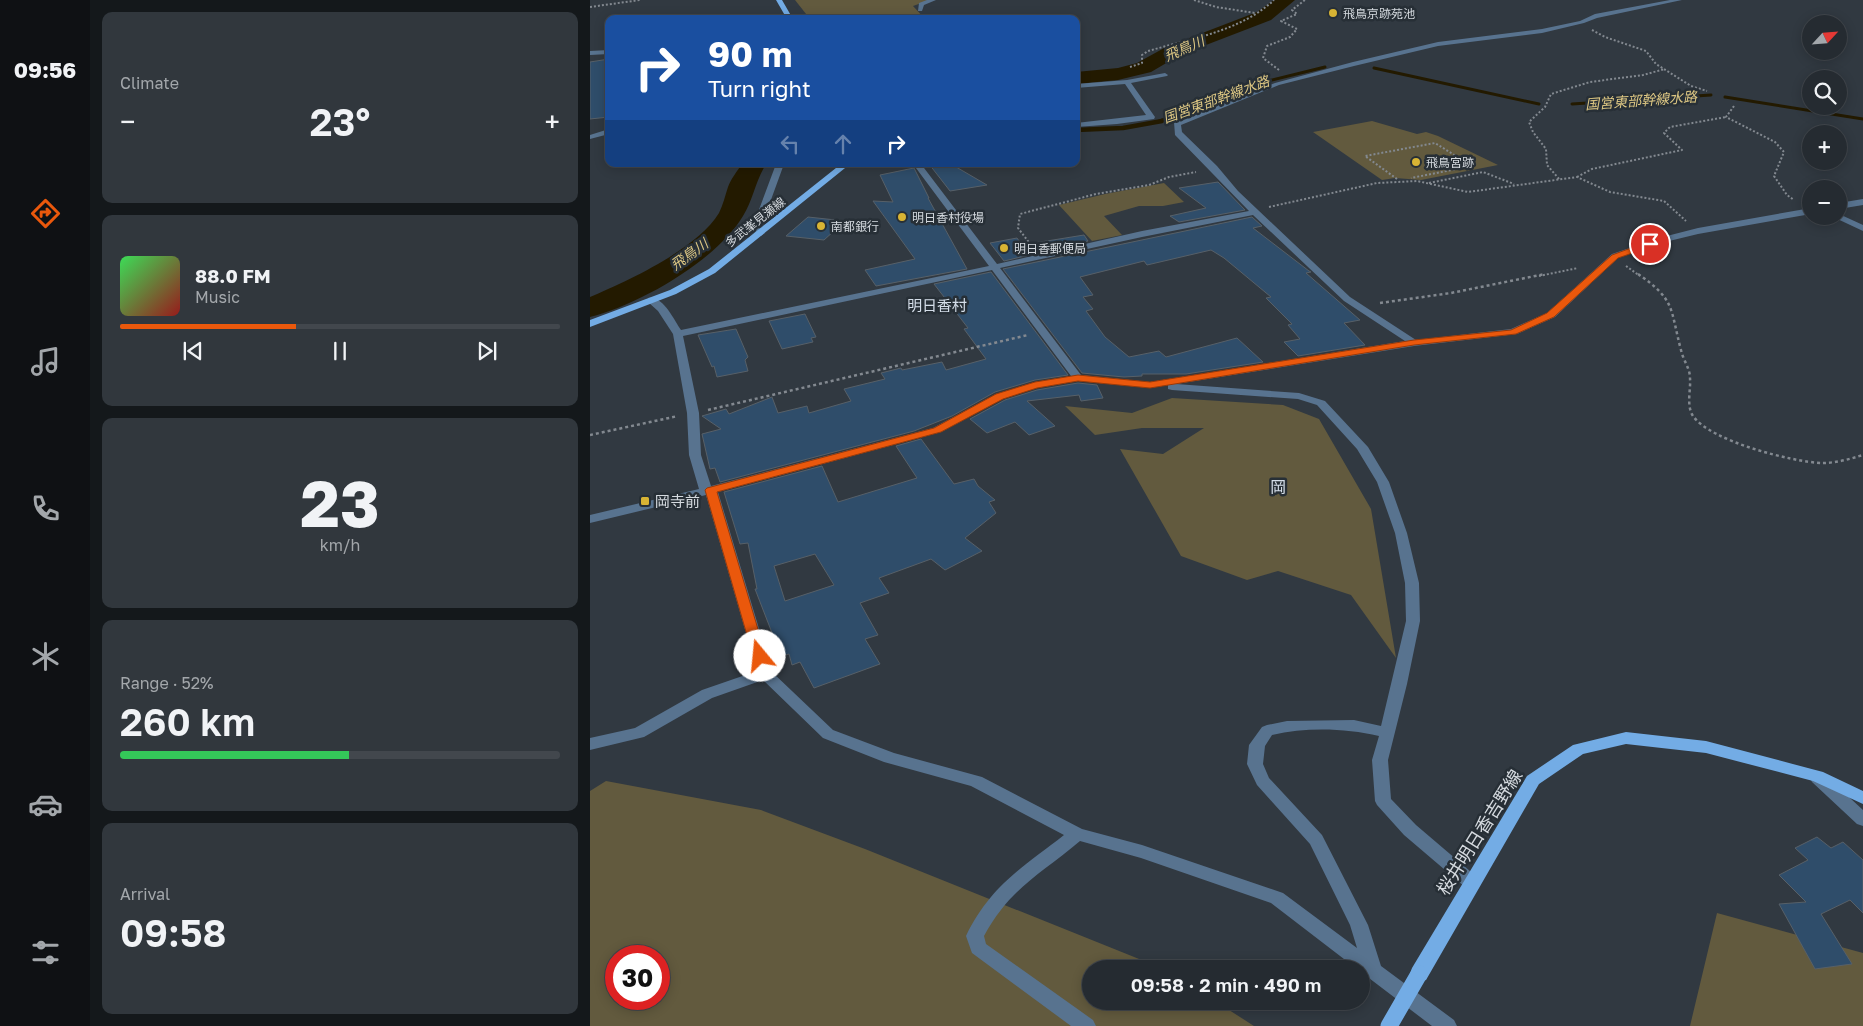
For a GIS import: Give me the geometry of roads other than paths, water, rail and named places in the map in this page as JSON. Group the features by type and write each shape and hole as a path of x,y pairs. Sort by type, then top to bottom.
{"main road":[{"path":"779,0 788,15"},
{"name":"多武峯見瀬線","path":"590,324 673,292 712,271 842,167"},
{"name":"桜井明日香吉野線","path":"1389,1026 1471,882 1533,780 1578,749 1626,738 1706,747 1817,776 1863,798"}],"street":[{"path":"920,10 921,4 932,0"},
{"path":"1660,0 1666,2"},
{"path":"1414,343 1347,299 1235,193 1214,168 1178,134 1177,124 1277,84 1353,64 1438,44 1542,31 1582,22 1596,16 1679,0"},
{"path":"590,53 605,52"},
{"path":"1080,86 1127,82 1165,74"},
{"path":"1080,125 1151,117 1127,82"},
{"path":"590,137 605,132"},
{"path":"761,233 755,231 779,167"},
{"path":"918,167 1078,378"},
{"path":"1847,205 1863,202"},
{"path":"678,334 1044,257 1142,234 1256,212"},
{"path":"1150,385 1414,343 1513,332 1551,315 1612,260 1662,240 1698,231 1802,213"},
{"path":"1847,221 1863,228"},
{"path":"651,300 662,309 678,334 693,413 695,456 708,491 765,674 828,734 890,758 976,781 1077,834 1142,852 1277,898 1447,1026"},
{"path":"590,519 708,491 937,430 1000,396 1035,385 1078,378 1299,396 1320,404 1362,447 1384,482 1401,533 1412,583 1413,621 1400,684 1380,760 1383,801 1410,830 1471,882"},
{"path":"590,744 639,733 707,694 765,674"},
{"path":"1373,969 1359,925 1316,840 1263,781 1255,764 1258,745 1267,731 1287,726 1354,725 1387,733"},
{"path":"1817,776 1863,820"},
{"path":"1077,834 1018,878 986,916 975,936 978,948 1086,1026"}],"waterway":[{"name":"飛鳥川","path":"1080,78 1118,74 1144,68 1173,51 1264,16 1286,0"},
{"name":"国営東部幹線水路","path":"1158,122 1264,82 1325,67"},
{"name":"国営東部幹線水路","path":"1374,68 1539,104"},
{"name":"国営東部幹線水路","path":"1572,104 1711,95"},
{"name":"国営東部幹線水路","path":"1725,97 1863,119"},
{"name":"国営東部幹線水路","path":"1158,122 1162,121"},
{"name":"国営東部幹線水路","path":"1080,130 1123,128 1158,122"},
{"name":"飛鳥川","path":"590,308 645,282 702,247 717,233 730,215 742,184 752,167"}],"place":[{"name":"飛鳥京跡苑池","path":"1333,13"},
{"name":"飛鳥宮跡","path":"1416,162"},
{"name":"明日香村役場","path":"902,217"},
{"name":"南都銀行","path":"821,226"},
{"name":"明日香郵便局","path":"1004,248"},
{"name":"岡寺前","path":"645,501"}],"district":[{"name":"明日香村","path":"937,305"},
{"name":"岡","path":"1278,487"}]}
